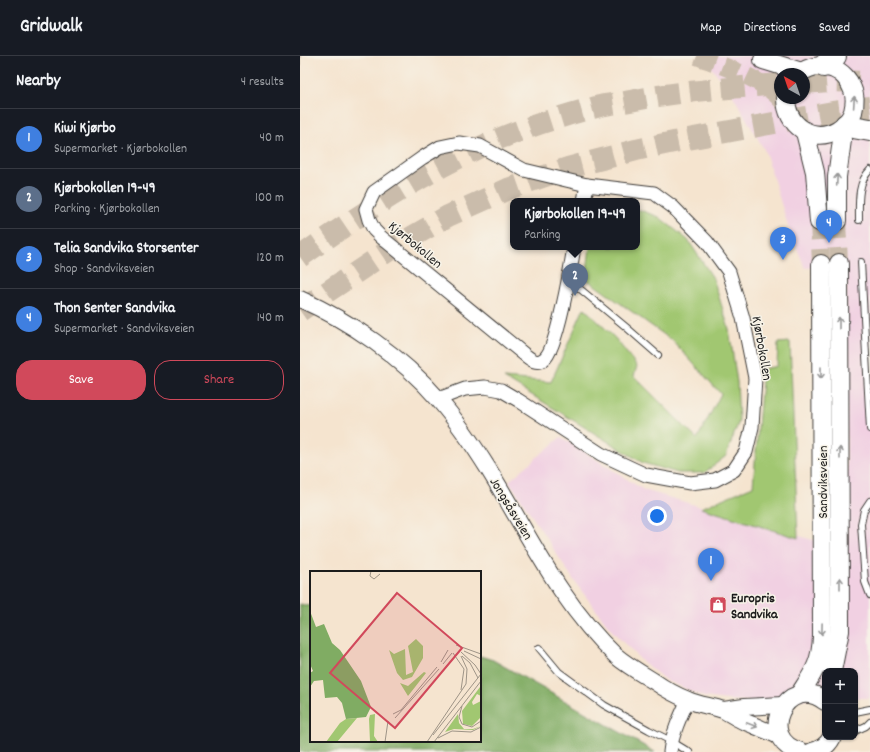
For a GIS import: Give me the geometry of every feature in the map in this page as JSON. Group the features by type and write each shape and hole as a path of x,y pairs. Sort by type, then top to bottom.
{"highway":[{"path":"843,126 870,130"}],"main road":[{"path":"763,60 786,68"},
{"path":"786,104 790,116 796,125 805,132 815,135 833,133 843,126 852,115 855,105 855,94 851,84 844,75 835,69 830,61 809,68"},
{"path":"837,221 837,177 843,126"},
{"path":"805,132 816,172 819,222"},
{"name":"Sandviksveien","path":"833,668 840,622 839,263"},
{"name":"Sandviksveien","path":"799,695 817,666 821,651 822,636 820,264"},
{"path":"801,752 790,748 781,738 777,721 779,713 788,701 799,695 810,694 822,699"}],"street":[{"name":"Kjørbokollen","path":"438,399 465,389 485,387 501,390 602,454 646,475 690,483 715,480 734,470 746,452 752,427 755,378 743,318 729,272 707,242 673,207 654,192 587,185 524,170 480,146 459,143 440,147 374,192 366,209 374,230 532,361 544,359 550,350 557,332 573,250"},
{"path":"585,198 587,185"},
{"name":"Jongsåsveien","path":"300,299 349,325 387,351 414,374 438,399 472,443 557,583 590,627 610,650 623,662 667,690 688,700 724,710 741,721 781,738"},
{"path":"671,747 681,714 688,700"},
{"name":"Jongsåsveien","path":"724,710 744,707 783,706"}],"lane":[{"path":"859,220 859,195 861,185 865,176 870,170"},
{"path":"861,262 870,429"},
{"path":"568,279 626,326 658,355"},
{"path":"870,501 864,510 861,524 865,582 870,595"},
{"path":"539,648 559,672 604,705 649,730 671,747 689,752"},
{"path":"858,711 870,709"},
{"path":"858,730 866,726 870,722"}],"shaded area":[{"path":"701,56 870,56 870,698 858,698 858,668 822,668 822,698 763,702 704,697 664,679 641,660 613,632 577,585 509,481 561,437 644,490 847,550 846,266 805,268 788,226 765,151 728,87"}],"green space":[{"path":"640,210 659,217 688,240 713,278 729,329 737,382 739,421 726,456 704,473 678,473 643,463 504,378 551,382 584,308 615,338 637,366 634,376 697,439 721,394 673,341 586,279 590,250 640,250"},
{"path":"790,342 798,538 701,508 753,486 763,369 777,366 778,343"},
{"path":"300,604 310,606 310,742 481,742 481,656 493,660 655,752 300,752"}],"tunnel":[{"path":"697,56 736,71 756,81 773,92 786,105"},
{"path":"810,83 829,81 870,82"},
{"path":"300,257 359,216 442,166 480,147 531,127 600,106 705,90 774,84"},
{"path":"300,311 391,249 448,216 508,189 568,168 636,150 833,112 870,107"},
{"path":"837,221 839,263"},
{"path":"819,222 821,264"}],"place":[{"name":"Thon Senter Sandvika","path":"829,243"},
{"name":"Telia Sandvika Storsenter","path":"783,260"},
{"name":"Kjørbokollen 19-49","path":"575,296"},
{"name":"Kiwi Kjørbo","path":"711,581"},
{"name":"Europris Sandvika","path":"718,605"}]}
